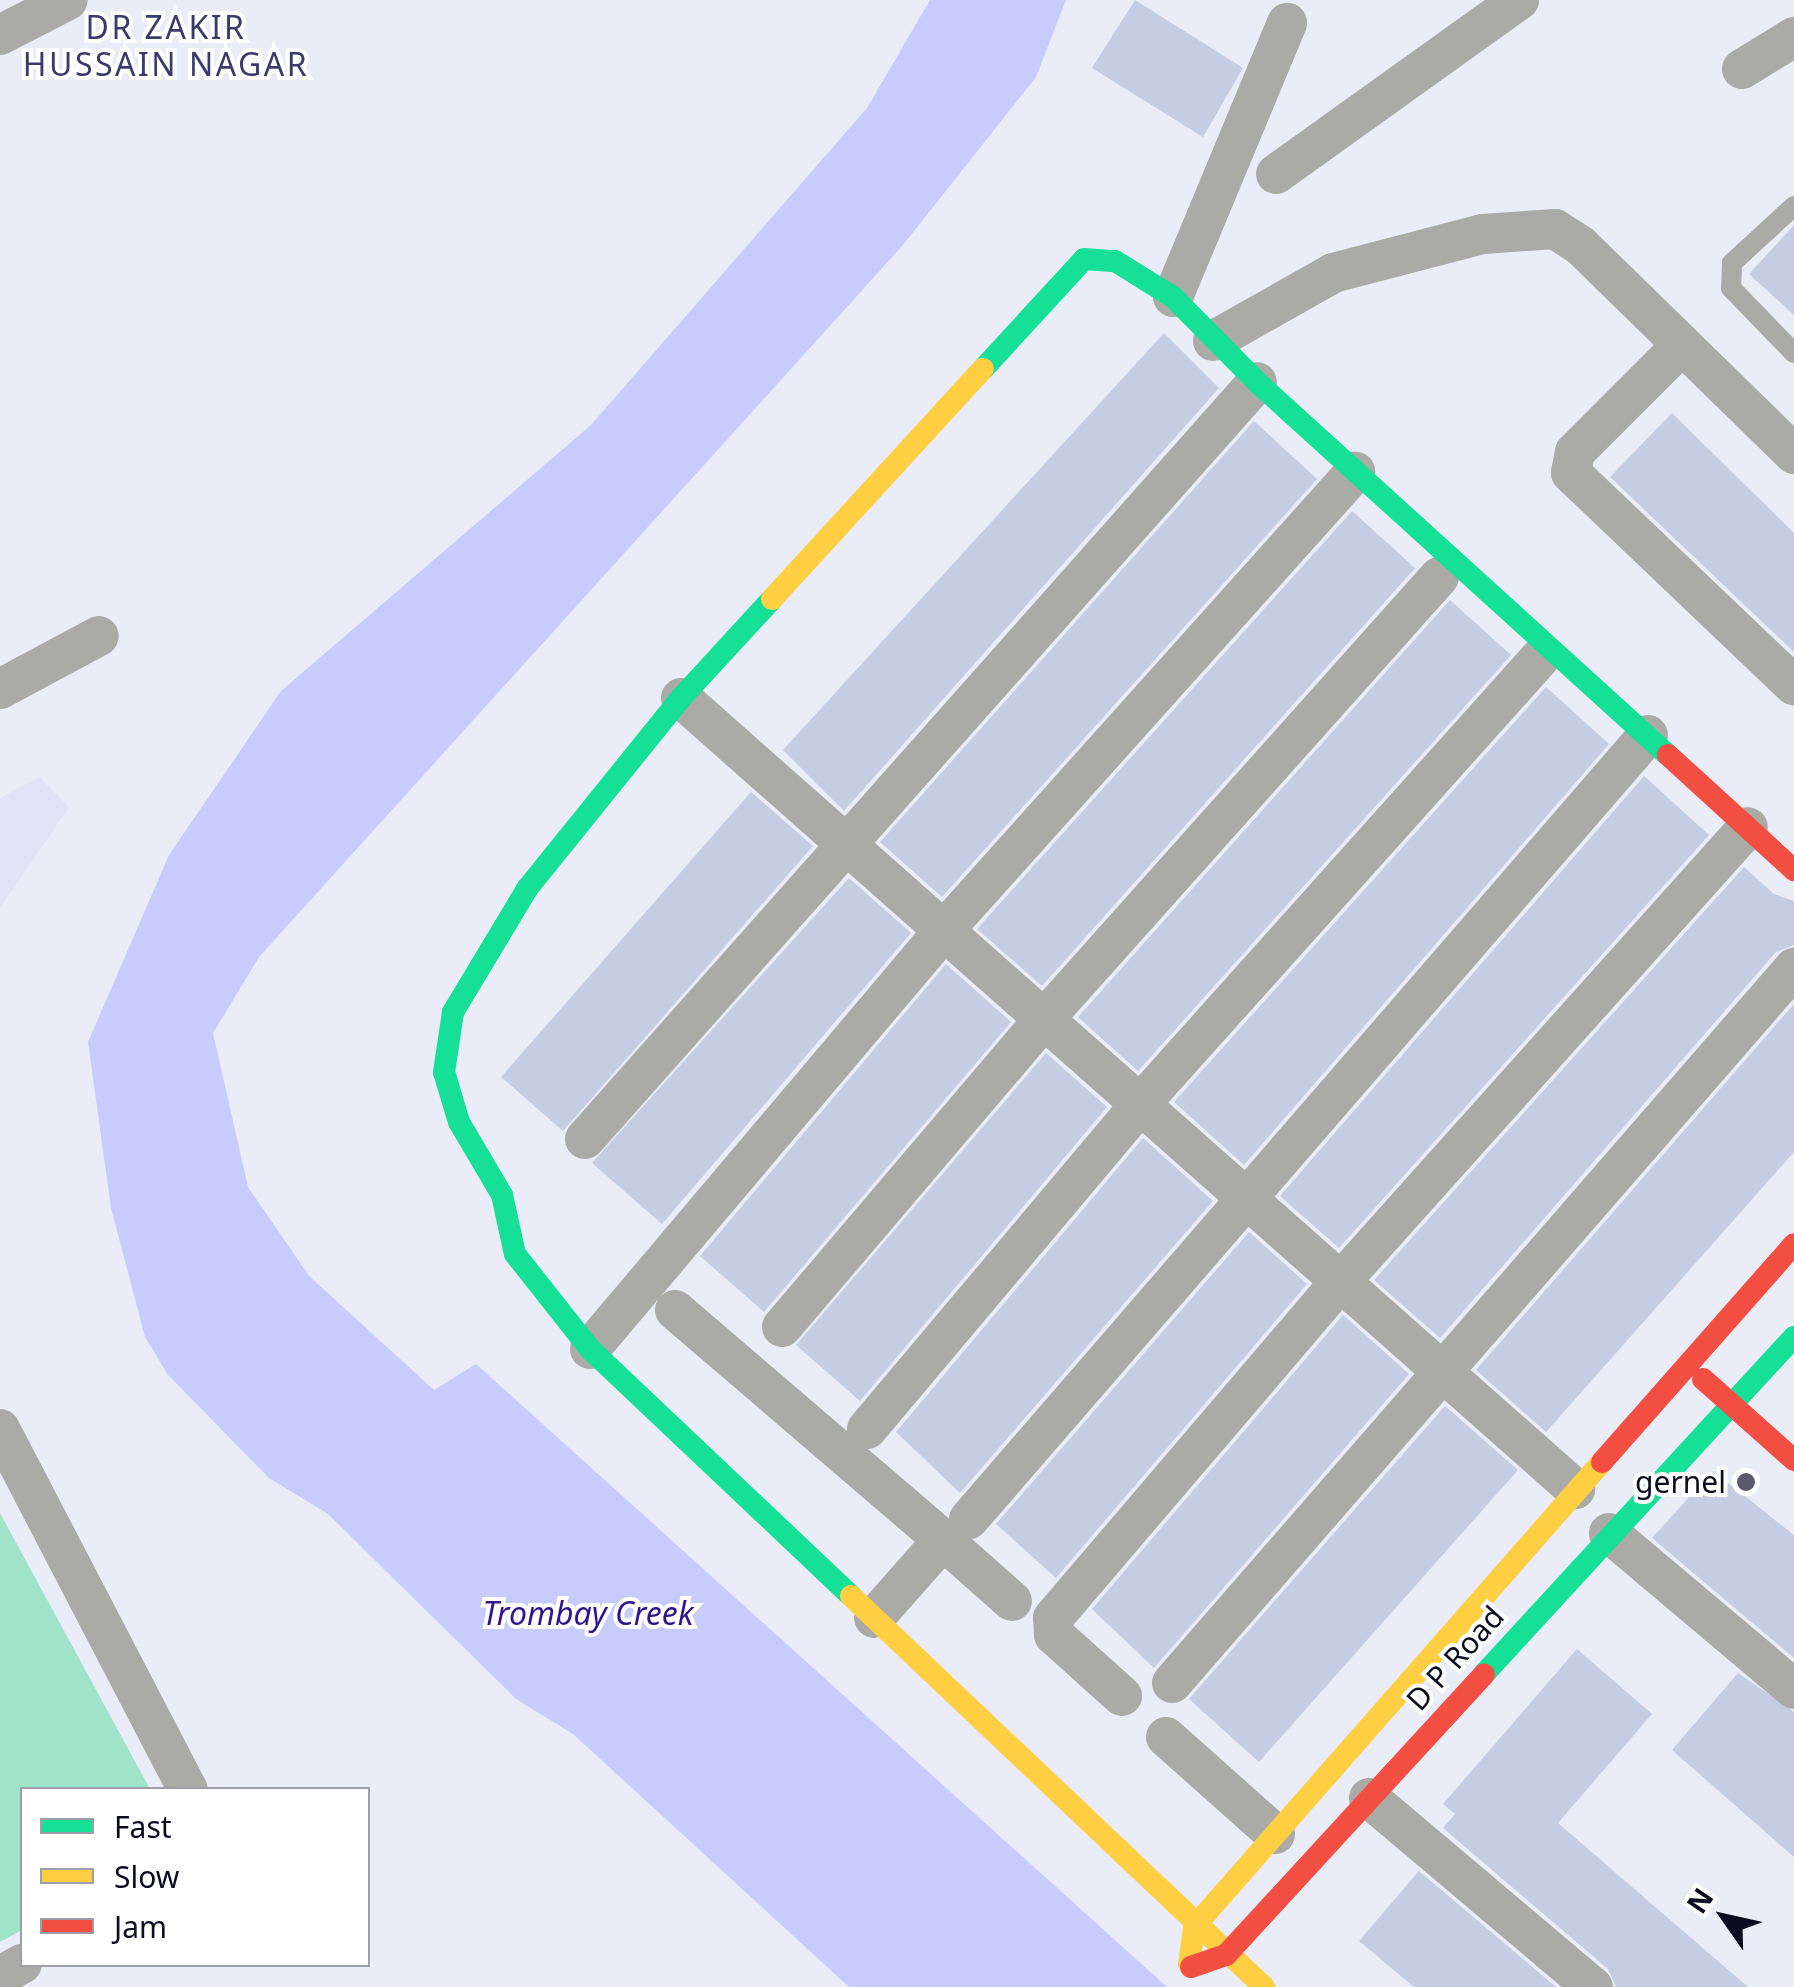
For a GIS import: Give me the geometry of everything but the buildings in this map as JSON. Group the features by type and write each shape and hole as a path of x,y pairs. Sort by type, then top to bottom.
{"street":[{"path":"0,35 68,0"},
{"path":"1276,174 1519,0"},
{"path":"1173,297 1286,23"},
{"path":"1742,70 1794,37"},
{"path":"1213,340 1333,273 1483,234 1555,229 1581,246 1790,443"},
{"path":"1264,1987 1194,1927 590,1349 515,1254 502,1195 459,1122 444,1072 453,1012 527,889 682,698 1084,259 1115,261 1173,297 1257,382 1794,870"},
{"path":"1682,344 1575,452 1571,473 1794,686"},
{"path":"585,1139 1257,382"},
{"path":"590,1349 946,928 1355,472"},
{"path":"782,1327 1046,1017 1439,577"},
{"path":"0,689 99,636"},
{"path":"867,1428 1142,1102 1540,658"},
{"path":"682,698 848,840 1576,1488"},
{"path":"874,1618 1247,1197 1648,734"},
{"path":"1122,1696 1054,1635 1053,1618 1342,1280 1748,827"},
{"path":"1172,1683 1794,968"},
{"path":"1738,1353 1794,1244"},
{"path":"676,1310 956,1529 1012,1602"},
{"path":"1179,1979 1194,1927 1687,1365 1794,1337"},
{"path":"1738,1353 1783,1388"},
{"name":"D P Road","path":"1226,1955 1728,1402 1738,1353"},
{"path":"1687,1365 1794,1460"},
{"path":"0,1429 186,1787"},
{"path":"1609,1533 1794,1689"},
{"path":"1166,1737 1275,1834"},
{"path":"1369,1798 1593,1987"},
{"path":"1179,1979 1226,1955"}],"lane":[{"path":"1794,206 1732,263 1731,288 1794,353"}],"shaded area":[{"path":"39,777 69,807 0,908 0,798"}],"green space":[{"path":"0,1513 149,1787 20,1787 20,1931 0,1942"}],"water":[{"name":"Trombay Creek","path":"930,0 1066,0 1036,77 903,245 259,957 213,1033 248,1187 309,1276 434,1390 476,1364 1167,1987 849,1987 573,1734 516,1699 328,1514 269,1478 168,1375 145,1337 111,1208 88,1042 169,855 281,691 591,425 867,108"}],"traffic: fast":[{"path":"983,369 1084,259 1115,261 1173,297 1257,382 1668,755"},
{"path":"772,599 681,698 527,889 453,1012 444,1072 459,1122 502,1195 515,1254 590,1349 851,1596"},
{"path":"1484,1674 1794,1337"}],"traffic: slow":[{"path":"772,599 983,369"},
{"path":"1189,1964 1194,1927 1602,1462"},
{"path":"851,1596 1264,1987"}],"traffic: jam":[{"path":"1668,755 1794,870"},
{"path":"1602,1462 1794,1244"},
{"path":"1703,1379 1794,1460"},
{"path":"1191,1967 1226,1955 1484,1674"}],"place":[{"name":"gernel","path":"1746,1482"}],"district":[{"name":"DR ZAKIR HUSSAIN NAGAR","path":"166,46"}]}
